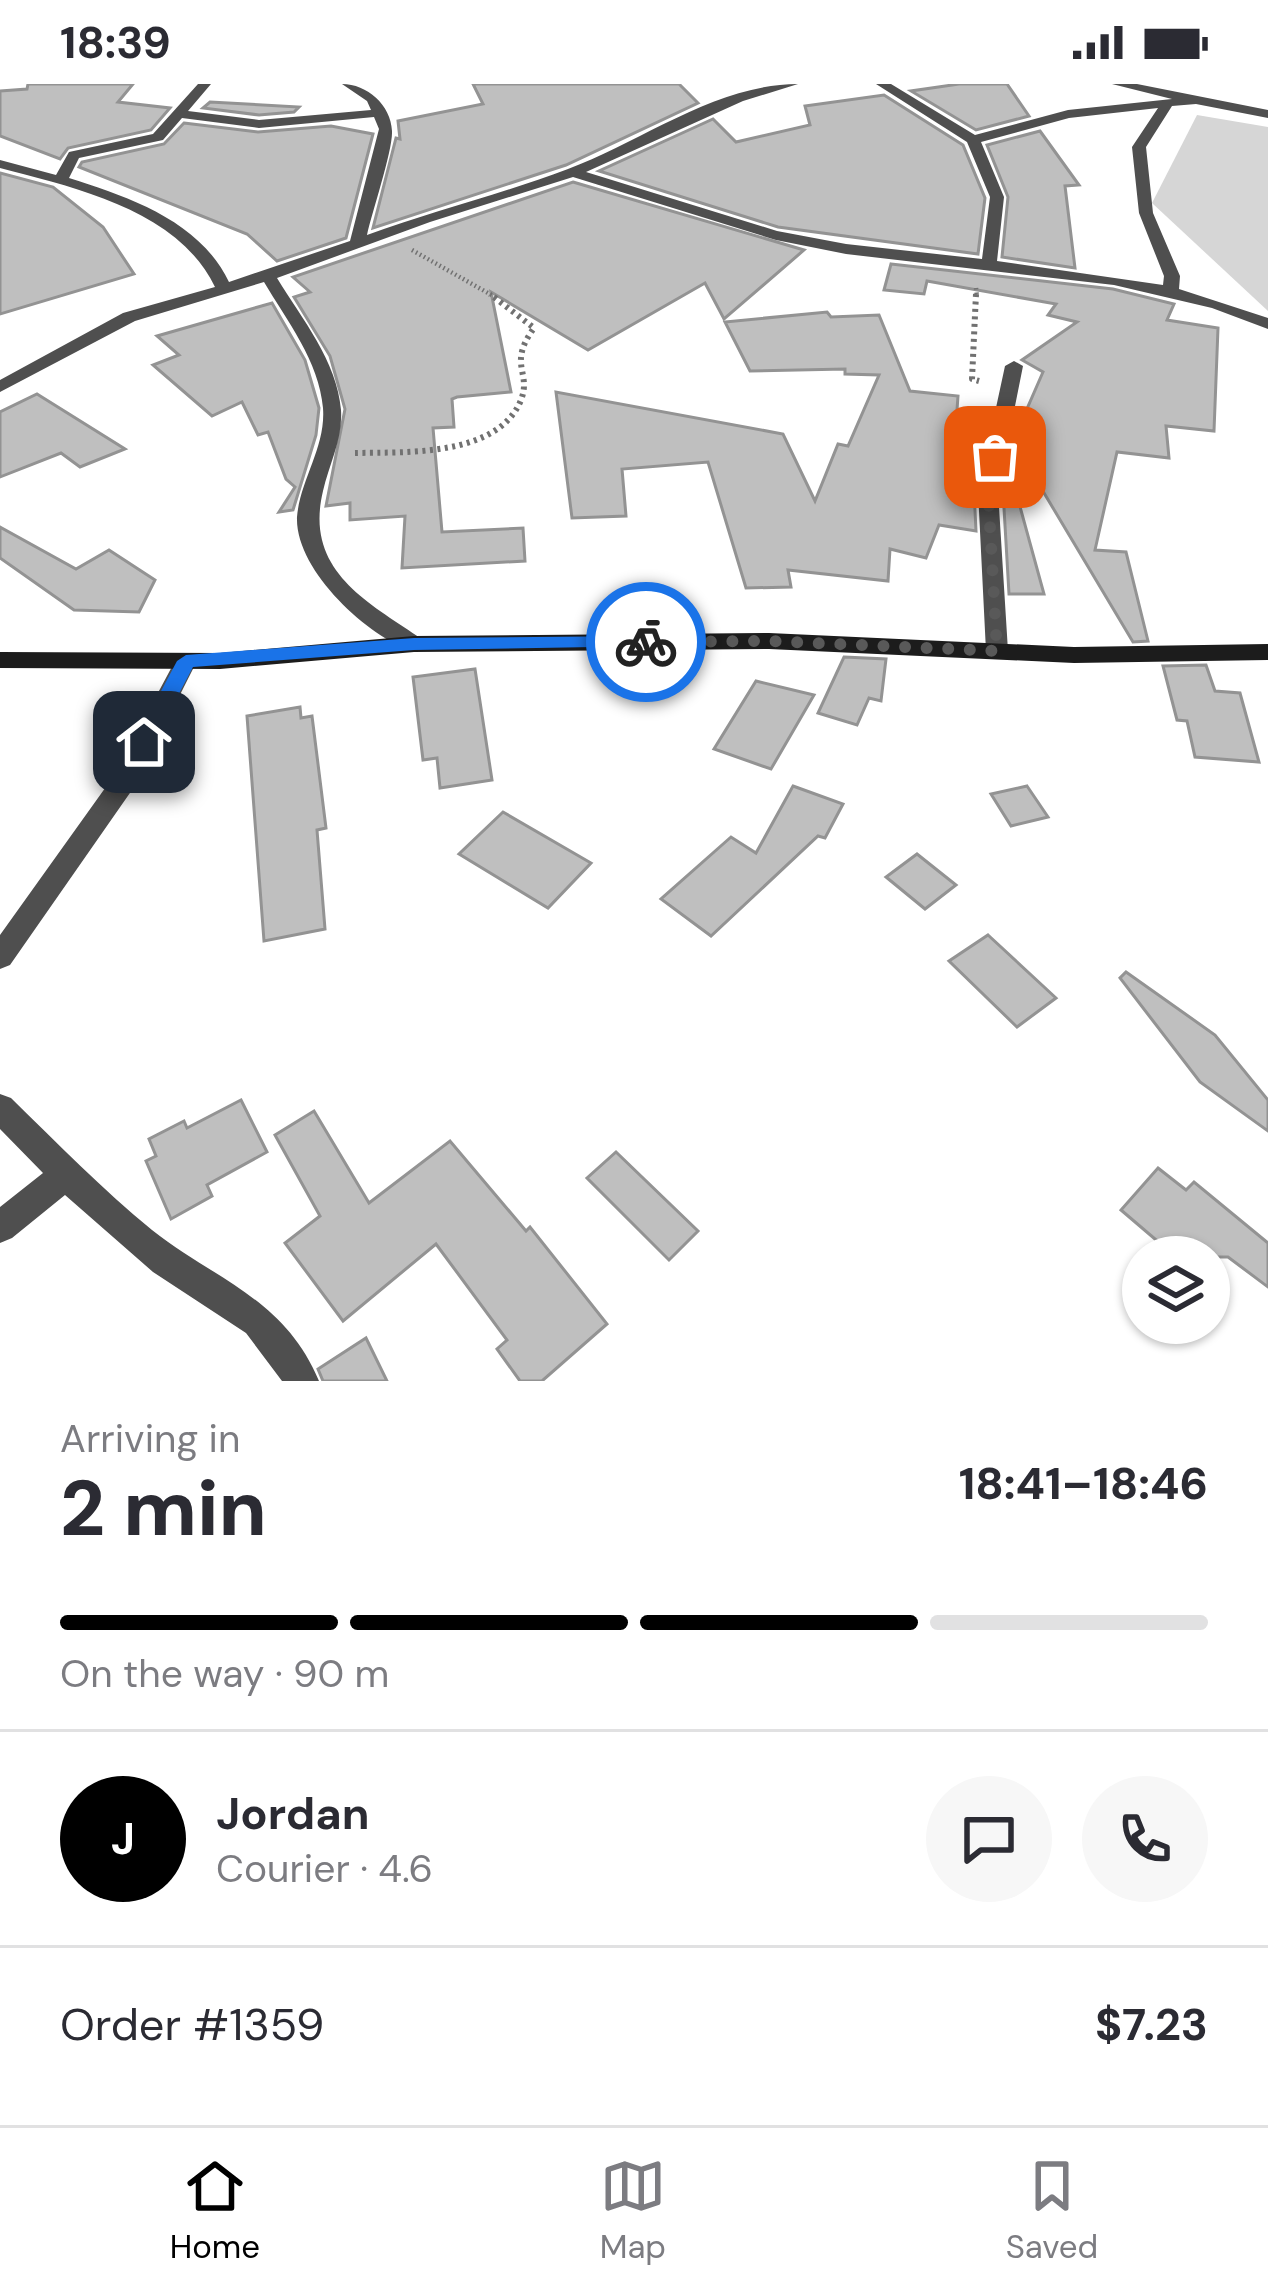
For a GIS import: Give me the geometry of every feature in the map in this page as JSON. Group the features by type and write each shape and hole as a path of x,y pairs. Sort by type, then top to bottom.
{"street":[{"path":"61,179 74,155 158,137 205,84"},
{"path":"348,84 372,99 386,129 357,244"},
{"path":"0,387 95,332 573,172 738,98 792,84"},
{"path":"882,84 973,140 997,196 982,265"},
{"path":"1118,84 1268,114"},
{"path":"973,140 1068,114 1195,100"},
{"path":"1166,106 1139,147 1146,213 1172,276 1171,294"},
{"path":"181,114 259,124 380,112"},
{"path":"0,164 61,179 166,226 208,258 224,290"},
{"path":"573,172 771,235 1171,294 1268,324"},
{"path":"268,276 318,362 332,402 333,426 308,504 306,539 313,557 352,600 414,644"},
{"path":"997,651 988,491 1012,377"},
{"path":"0,660 186,661 414,644 769,641 1074,655 1268,652"},
{"path":"0,957 123,783 186,661"},
{"path":"0,1108 166,1262 250,1310 280,1340 301,1381"},
{"path":"0,1227 67,1174"}],"path":[{"path":"323,455 445,448 473,440 510,417 523,397 519,352 534,328 502,301 383,235"},
{"path":"982,265 971,379 1012,377"}],"shaded area":[{"path":"1197,115 1268,127 1268,311 1152,203"}],"building":[{"path":"28,84 133,84 118,102 170,108 151,130 68,148 60,159 0,136 0,91 27,89"},
{"path":"473,84 679,84 698,103 566,165 373,228 396,138 400,139 398,121 483,104"},
{"path":"1007,84 1029,116 976,130 911,91"},
{"path":"884,95 963,145 985,198 978,254 778,227 599,171 713,119 736,142 810,125 805,106"},
{"path":"210,102 299,107 294,112 259,115 203,108"},
{"path":"184,123 258,132 331,126 373,134 346,238 277,261 247,234 79,167 82,162 164,144"},
{"path":"1040,131 1079,185 1065,186 1075,268 1002,257 1008,197 987,145"},
{"path":"0,173 53,187 103,227 134,274 0,314"},
{"path":"573,182 804,250 724,319 705,283 588,350 491,292 511,392 452,399 454,427 433,428 442,532 523,528 525,561 402,568 405,516 350,520 350,503 326,506 345,409 330,356 294,297 310,292 293,277"},
{"path":"891,264 1113,289 1174,304 1167,320 1218,328 1214,431 1166,426 1169,458 1117,452 1095,550 1126,552 1148,641 1133,642 1013,441 1043,372 1022,360 1077,322 1048,315 1056,304 927,281 924,294 884,290"},
{"path":"272,303 305,360 319,408 316,435 293,510 279,512 295,487 286,479 268,432 258,435 242,402 212,416 153,365 179,355 157,336"},
{"path":"827,312 831,317 879,315 910,391 958,396 956,424 986,431 974,490 976,531 939,525 926,558 890,549 888,581 788,570 791,587 746,588 708,462 622,469 626,516 572,518 556,392 783,434 815,501 838,444 848,446 879,375 845,374 845,369 750,371 725,322"},
{"path":"37,394 125,449 80,467 61,453 0,477 0,412"},
{"path":"1008,463 1044,594 1009,594 1003,491"},
{"path":"0,527 76,569 109,550 155,580 139,612 74,610 0,558"},
{"path":"844,657 886,659 881,701 869,698 857,725 818,713"},
{"path":"1206,665 1215,691 1240,693 1259,762 1195,757 1187,721 1177,720 1163,666"},
{"path":"475,669 492,780 440,788 437,758 423,760 413,677"},
{"path":"756,681 814,695 771,769 714,749"},
{"path":"300,707 301,718 312,716 326,828 317,830 325,929 264,941 247,716"},
{"path":"793,786 843,804 825,838 818,836 711,936 661,899 731,837 756,853"},
{"path":"1027,786 1048,817 1011,826 991,794"},
{"path":"503,812 591,863 548,908 459,854"},
{"path":"917,854 956,885 925,909 886,877"},
{"path":"988,935 1056,998 1017,1027 949,961"},
{"path":"1126,972 1215,1035 1268,1100 1268,1131 1200,1082 1120,978"},
{"path":"241,1100 267,1152 207,1185 212,1196 171,1219 146,1161 156,1156 149,1139 184,1121 187,1128"},
{"path":"314,1111 369,1203 450,1141 526,1231 530,1227 607,1324 542,1381 520,1381 497,1349 507,1340 436,1244 343,1321 285,1243 320,1216 275,1135"},
{"path":"616,1152 698,1231 669,1260 587,1178"},
{"path":"1158,1168 1186,1190 1194,1182 1268,1243 1268,1287 1230,1258 1230,1236 1151,1236 1121,1210"},
{"path":"366,1338 387,1381 323,1381 318,1369"}],"way so far":[{"path":"646,642 769,641 997,651 988,491 995,457"}],"route":[{"path":"144,742 186,661 414,644 646,642"}]}
